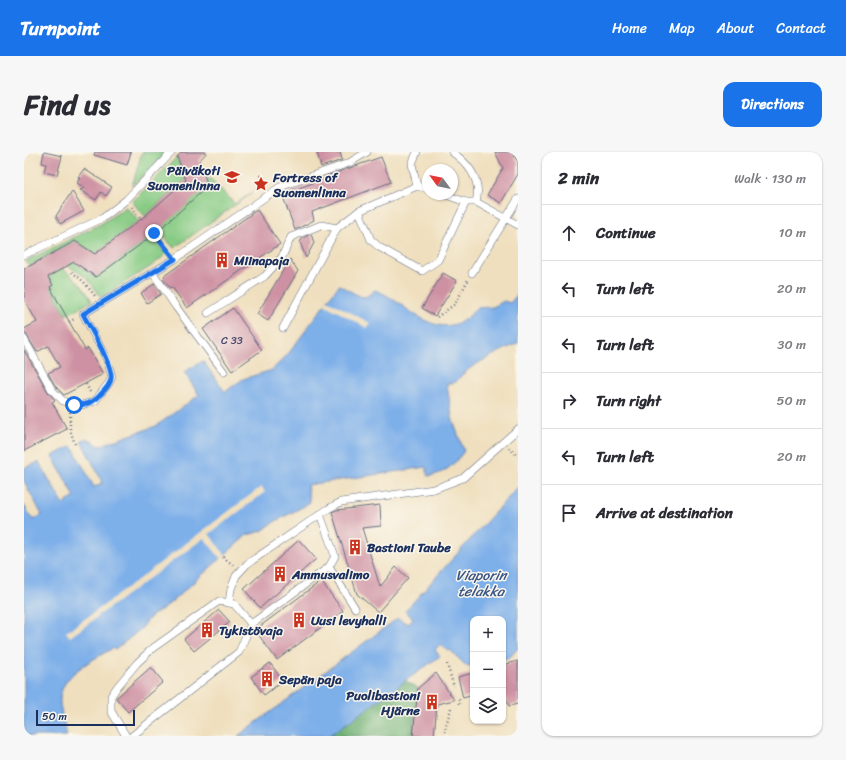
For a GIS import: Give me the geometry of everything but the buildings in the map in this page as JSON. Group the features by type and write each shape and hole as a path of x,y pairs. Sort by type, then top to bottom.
{"lane":[{"path":"24,255 103,218 126,200 172,152"},
{"path":"24,340 52,390 63,401 71,404 82,405 95,401 112,377 107,360 83,314 175,259 280,187 349,163 367,152"},
{"path":"417,152 412,164 417,186"},
{"path":"452,152 472,171 479,191 476,202"},
{"path":"283,328 337,228 359,211 417,186 422,187"},
{"path":"458,199 466,202 476,202 518,225"},
{"path":"472,273 518,199"},
{"path":"359,211 371,240 379,247 422,271 438,260 466,202"},
{"path":"208,313 265,276 282,257 291,237 321,225 337,228"},
{"path":"153,273 224,372"},
{"path":"230,602 236,576 247,564 340,502 434,489 463,478 518,430"},
{"path":"132,736 239,652 251,624 329,567 335,556 320,514"},
{"path":"329,567 355,608"},
{"path":"126,736 111,711 111,696 137,664 153,648 218,601 230,602 251,624"}],"path":[{"path":"126,200 141,219"},
{"path":"154,233 175,259"},
{"path":"72,272 83,281 94,295"},
{"path":"437,317 455,304 472,273"},
{"path":"86,384 90,390"},
{"path":"71,404 70,430 75,444"},
{"path":"447,664 454,687"},
{"path":"458,699 459,707"},
{"path":"443,736 451,708"}],"green space":[{"path":"142,152 167,152 132,186"},
{"path":"177,157 186,180 145,216 132,202"},
{"path":"210,178 235,204 258,189 174,248 158,230 206,180"},
{"path":"126,207 139,221 95,254 75,241 29,266 26,261 101,224"},
{"path":"152,236 166,254 153,265 101,297 86,277 68,266 74,262 96,277"},
{"path":"62,269 79,283 92,301 66,315 50,287 53,285 48,277"},
{"path":"405,681 418,688 413,736 329,736"}],"water":[{"path":"339,285 359,296 366,297 375,290 385,294 426,321 437,325 449,326 465,319 476,308 493,307 504,301 510,303 518,294 518,343 493,355 468,370 456,382 447,384 452,418 464,451 457,461 449,468 434,475 428,476 426,467 307,485 310,503 274,522 262,531 247,535 168,605 149,618 142,628 115,650 113,648 87,663 71,676 61,693 60,703 67,736 24,736 24,505 33,520 42,515 24,481 24,468 39,462 63,504 75,497 52,456 72,446 94,487 103,483 81,441 87,438 99,446 156,426 199,395 184,372 203,361 225,392 243,379 272,370 289,353"},
{"name":"Viaporin telakka","path":"518,487 518,648 509,658 506,658 506,616 470,616 470,665 466,666 450,650 448,651 440,644 435,650 440,656 329,736 238,736 398,618 408,624 413,618 405,611"}],"pier":[{"path":"327,300 370,323 367,328 324,304"},
{"path":"261,487 265,492 209,534 225,555 221,559 204,538 99,614 99,616 70,637 66,632 99,609"}],"place":[{"name":"Päiväkoti Suomenlinna","path":"232,177"},
{"name":"Fortress of Suomenlinna","path":"261,184"},
{"name":"Miinapaja","path":"222,260"},
{"name":"Bastioni Taube","path":"355,547"},
{"name":"Ammusvalimo","path":"280,574"},
{"name":"Uusi levyhalli","path":"299,620"},
{"name":"Tykistövaja","path":"207,630"},
{"name":"Sepän paja","path":"267,679"},
{"name":"Puolibastioni Hjärne","path":"432,702"}],"route":[{"path":"74,405 82,405 95,401 112,377 107,360 83,314 175,259 154,233"}]}
